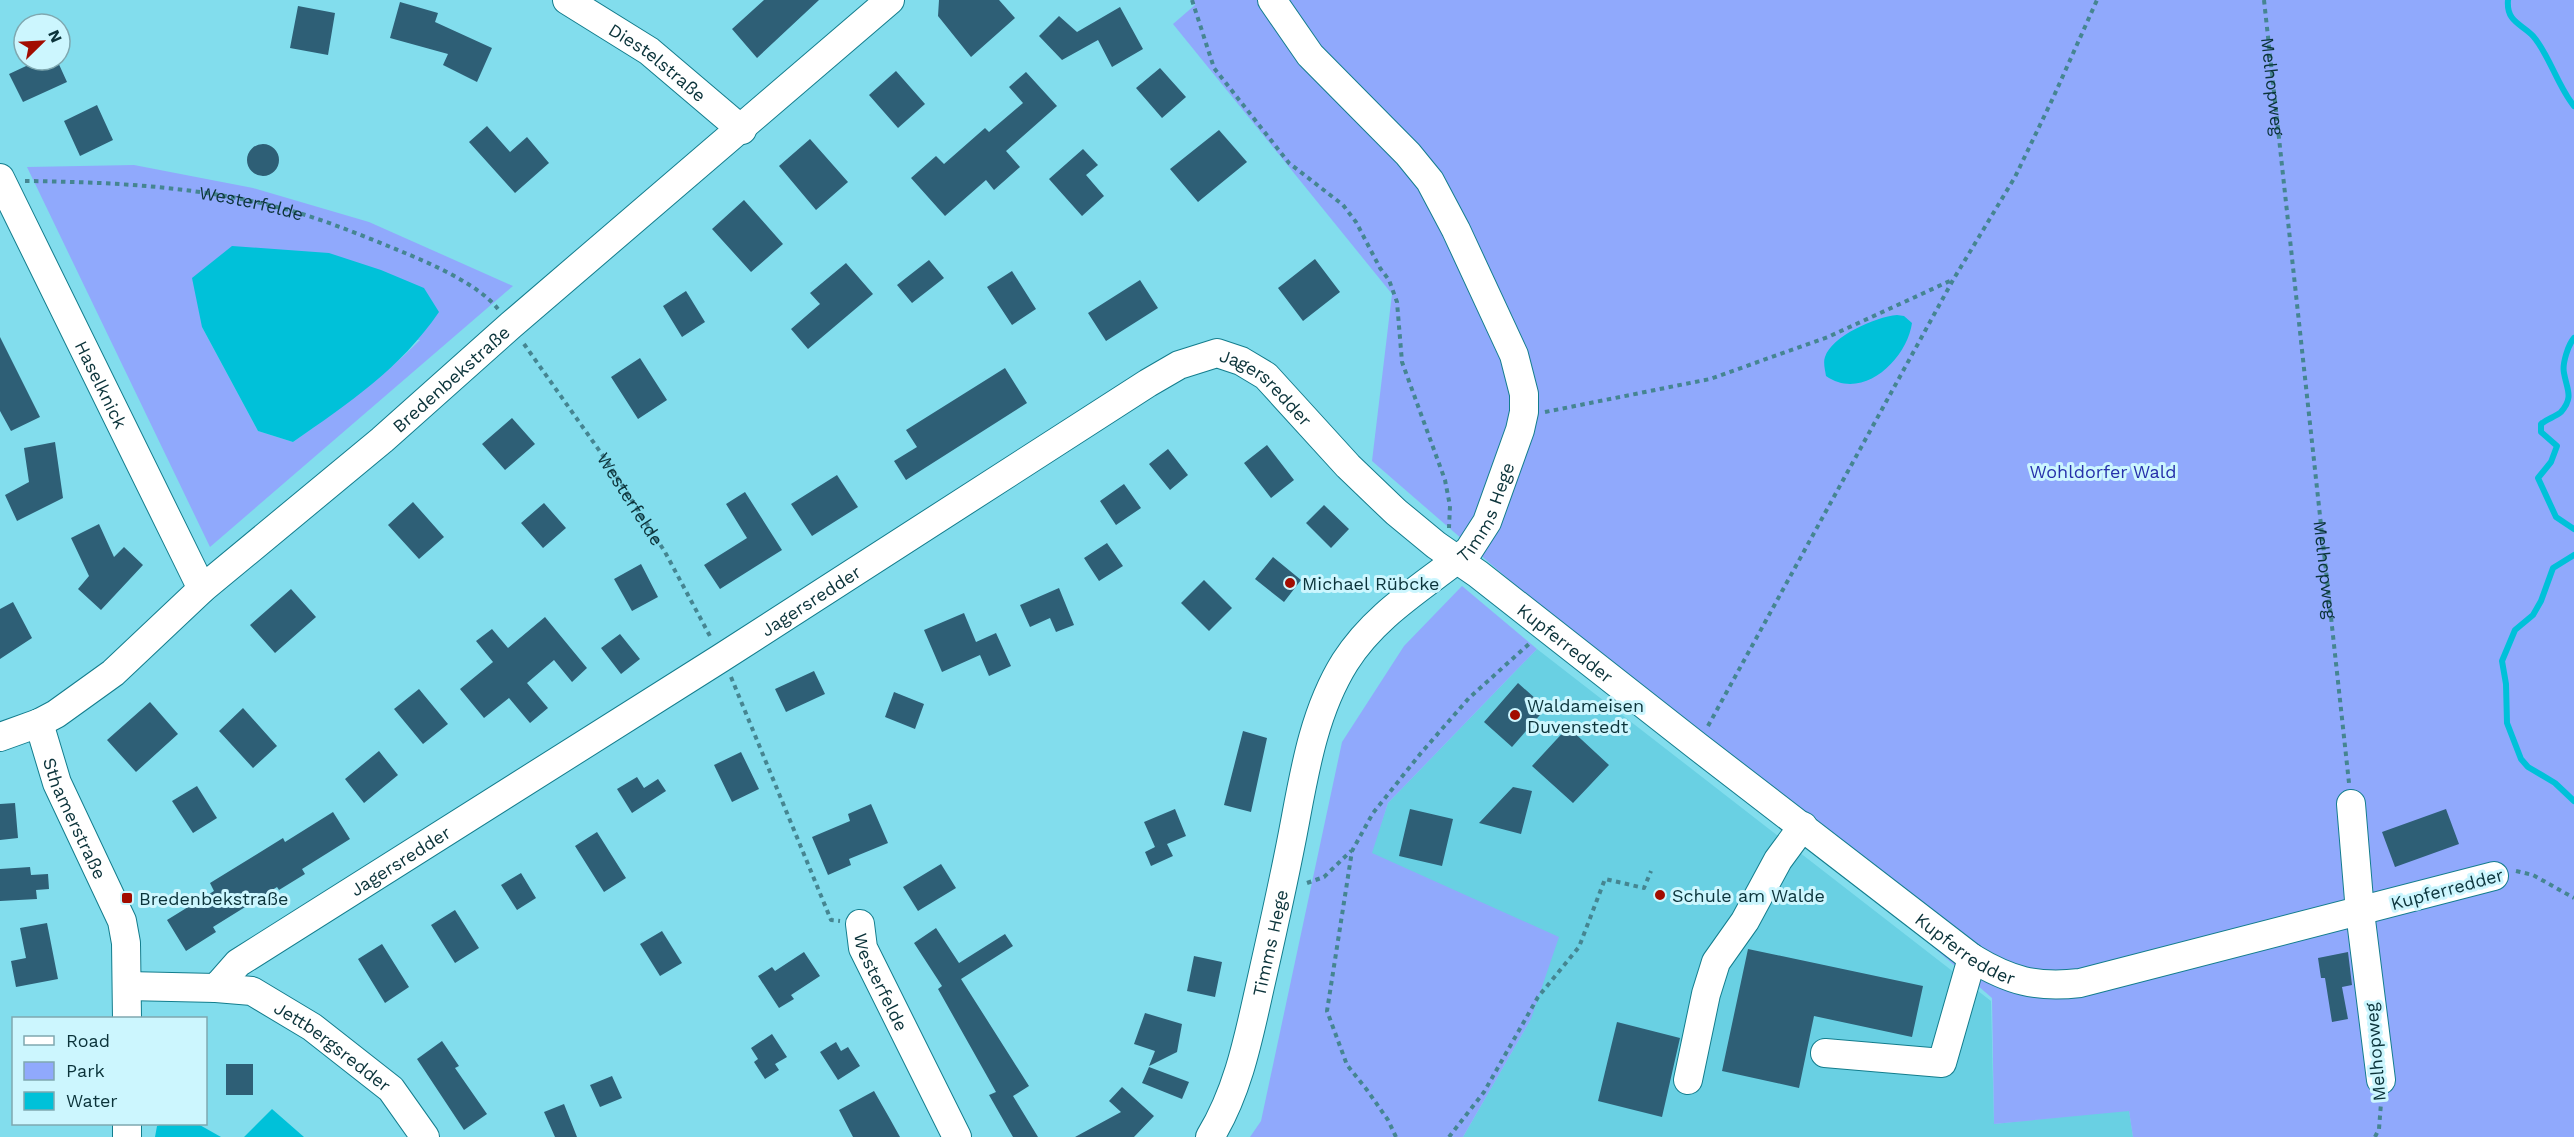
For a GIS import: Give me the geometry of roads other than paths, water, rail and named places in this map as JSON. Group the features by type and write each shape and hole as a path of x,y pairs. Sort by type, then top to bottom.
{"street":[{"name":"Diestelstraße","path":"567,0 650,51 742,130"},
{"name":"Bredenbekstraße","path":"0,736 39,723 70,706 113,673 202,589 382,440 511,325 742,130 790,85 890,0"},
{"name":"Timms Hege","path":"1210,1137 1222,1118 1242,1059 1282,890 1312,743 1332,686 1351,654 1382,617 1417,588 1446,553 1469,550 1487,522 1520,430 1524,412 1524,394 1514,355 1456,230 1430,181 1408,154 1310,55 1272,0"},
{"name":"Haselknick","path":"12,180 202,589"},
{"name":"Jagersredder","path":"216,987 238,963 1179,365 1217,353 1241,361 1266,376 1348,466 1396,512 1446,553"},
{"name":"Kupferredder","path":"1446,553 1478,574 1972,958 2013,980 2055,986 2080,983 2494,876"},
{"name":"Sthamerstraße","path":"39,723 57,783 122,921 126,943 127,1017"},
{"name":"Melhopweg","path":"2351,804 2360,912 2381,1080"},
{"path":"1688,1080 1706,994 1716,962 1745,921 1778,860 1803,826"},
{"name":"Westerfelde","path":"860,924 863,948 957,1137"},
{"path":"1825,1053 1942,1064 1972,958"},
{"path":"127,986 216,987"},
{"name":"Jettbergsredder","path":"216,987 252,991 312,1027 391,1089 425,1137"}],"water":[{"path":"232,246 329,253 381,270 424,288 439,312 408,351 390,368 354,399 293,442 258,431 202,327 192,278"},
{"path":"1904,316 1912,323 1902,350 1881,373 1854,384 1840,383 1826,376 1825,357 1836,342 1855,329 1877,319"},
{"path":"272,1109 304,1137 244,1137"},
{"path":"200,1125 221,1137 155,1137 157,1126"}],"waterway":[{"path":"2508,0 2512,18 2539,43 2563,90 2574,106"},
{"path":"2574,338 2564,365 2567,402 2561,412 2541,424 2541,432 2557,446 2551,462 2538,478 2556,517 2574,529"},
{"path":"2574,555 2553,568 2541,601 2533,615 2515,630 2502,661 2506,684 2507,723 2521,759 2528,767 2555,783 2574,801"}],"place":[{"name":"Michael Rübcke","path":"1290,583"},
{"name":"Waldameisen Duvenstedt","path":"1515,715"},
{"name":"Schule am Walde","path":"1660,895"},
{"name":"Bredenbekstraße","path":"127,898"}],"park label":[{"name":"Wohldorfer Wald","path":"2103,471"}]}
